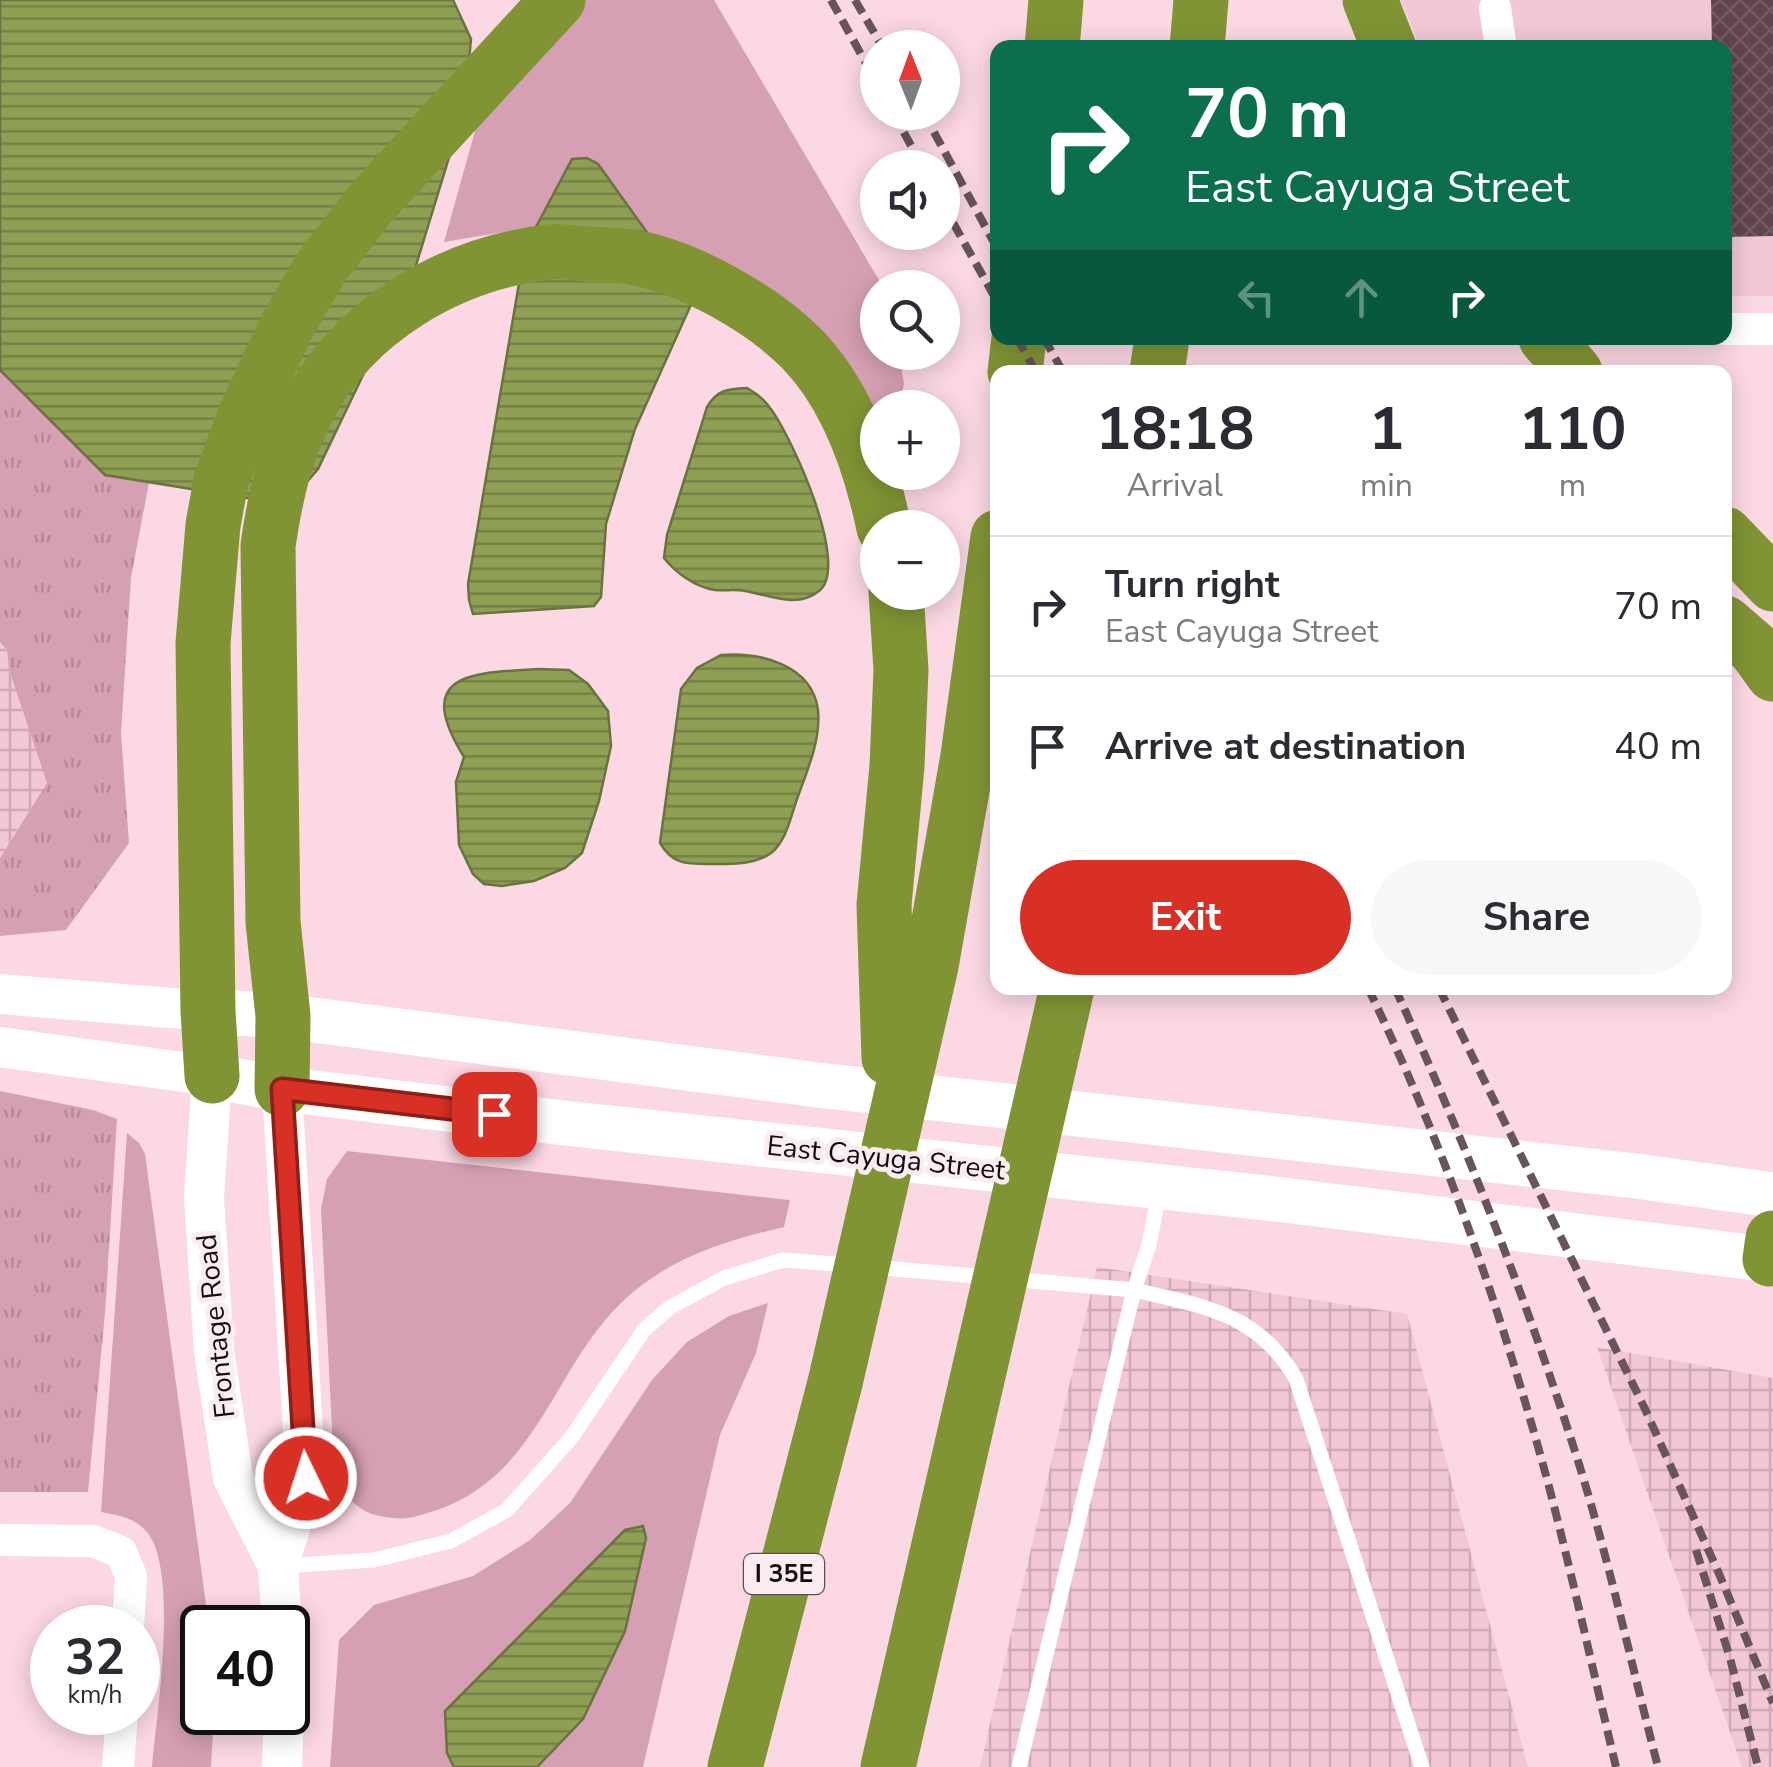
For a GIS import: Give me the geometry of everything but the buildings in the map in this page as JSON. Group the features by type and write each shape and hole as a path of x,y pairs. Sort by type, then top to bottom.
{"highway":[{"path":"212,1076 203,643 213,525 221,481 246,413 287,326 320,269 370,204 558,0"},
{"path":"1053,40 1056,0"},
{"path":"1198,40 1201,0"},
{"path":"1370,0 1387,40"},
{"path":"282,1089 283,1016 273,922 268,546 277,486 303,419 329,377 373,328 418,293 484,265 551,251 634,258 713,285 765,317 804,351 830,385 860,440 879,510"},
{"path":"1552,345 1569,365"},
{"path":"1732,541 1773,584"},
{"name":"I 35E","path":"736,1767 835,1383 931,966 965,775 990,595"},
{"path":"892,1136 884,906 898,746 901,670 897,610"},
{"path":"1732,629 1773,674"},
{"path":"888,1767 1065,995"},
{"path":"1034,1136 1103,995"}],"main road":[{"path":"208,1011 283,1016 836,1088 1636,1176 1773,1195"},
{"name":"East Cayuga Street","path":"212,1076 282,1089 895,1160 1160,1186 1665,1245 1772,1252"}],"street":[{"path":"1495,8 1501,40"},
{"path":"1732,329 1773,328"},
{"path":"0,994 208,1011"},
{"name":"East Cayuga Street","path":"0,1047 212,1076"},
{"name":"Frontage Road","path":"212,1076 204,1198 214,1350 233,1478 278,1566"},
{"name":"Frontage Road","path":"281,1605 278,1566 306,1478 282,1089"},
{"path":"0,1540 93,1541 120,1552 131,1576 129,1605"},
{"path":"118,1767 120,1735"},
{"path":"282,1767 283,1735"}],"lane":[{"path":"1019,1767 1134,1290 1149,1245 1160,1186"},
{"path":"278,1566 374,1560 450,1541 507,1510 572,1438 644,1330 669,1308 724,1278 783,1260 1134,1290 1220,1310 1255,1332 1285,1360 1296,1379 1422,1767"}],"shaded area":[{"path":"0,0 453,0 471,39 465,105 407,295 376,348 318,469 292,499 272,502 105,475 0,370"},
{"path":"1401,0 1773,0 1773,296 1732,296 1732,40 1417,40"},
{"path":"587,158 598,164 694,298 635,429 606,524 601,597 594,606 473,614 468,584 525,248 572,159"},
{"path":"747,388 765,402 791,444 823,529 827,577 819,591 802,599 700,586 664,558 667,535 707,407 723,392"},
{"path":"0,642 7,650 9,670 47,783 0,858"},
{"path":"721,655 767,659 795,672 814,694 817,733 790,821 776,848 750,862 688,863 670,856 660,843 681,689 697,668"},
{"path":"569,670 588,684 608,711 611,746 599,801 582,853 565,868 534,881 502,886 484,884 473,874 459,845 456,782 464,757 444,708 447,693 471,676"},
{"path":"1097,1267 1407,1314 1528,1767 980,1767"},
{"path":"1597,1347 1773,1378 1773,1767 1742,1767"},
{"path":"643,1526 646,1538 625,1631 583,1719 537,1767 454,1767 447,1753 445,1711 625,1530"}],"green space":[{"path":"0,0 160,425 131,577 121,733 129,843 66,930 0,936 0,858 47,783 9,670 7,650 0,642"},
{"path":"583,0 714,0 873,270 860,270 860,370 902,370 903,390 860,390 860,410 847,380 588,218 444,242 482,106"},
{"path":"0,1091 93,1110 117,1119 105,1313 88,1492 0,1492"},
{"path":"127,1133 145,1154 206,1605 180,1605 180,1735 213,1735 211,1767 152,1767 155,1735 160,1735 164,1606 161,1574 155,1547 144,1529 129,1519 101,1512"},
{"path":"347,1151 790,1200 784,1227 677,1263 621,1303 597,1330 522,1446 499,1472 471,1494 437,1510 410,1518 393,1518 370,1513 355,1504 334,1469 321,1209 327,1179"},
{"path":"768,1303 756,1353 720,1435 643,1767 537,1767 583,1719 625,1631 646,1538 642,1526 625,1530 445,1711 447,1753 454,1767 330,1767 339,1640 374,1605 473,1576 530,1540 570,1503 652,1380 687,1342 729,1316"}],"railway":[{"path":"831,0 860,52"},
{"path":"855,0 872,30"},
{"path":"903,130 913,150"},
{"path":"933,130 990,235"},
{"path":"960,235 990,289"},
{"path":"1021,345 1032,365"},
{"path":"1048,345 1059,365"},
{"path":"1371,995 1446,1168 1510,1353 1556,1515 1616,1767"},
{"path":"1398,995 1494,1223 1539,1343 1601,1539 1658,1767"},
{"path":"1442,995 1645,1409 1773,1703"},
{"path":"1696,1550 1730,1658 1758,1767"}],"route":[{"path":"306,1478 282,1089 494,1114"}]}
